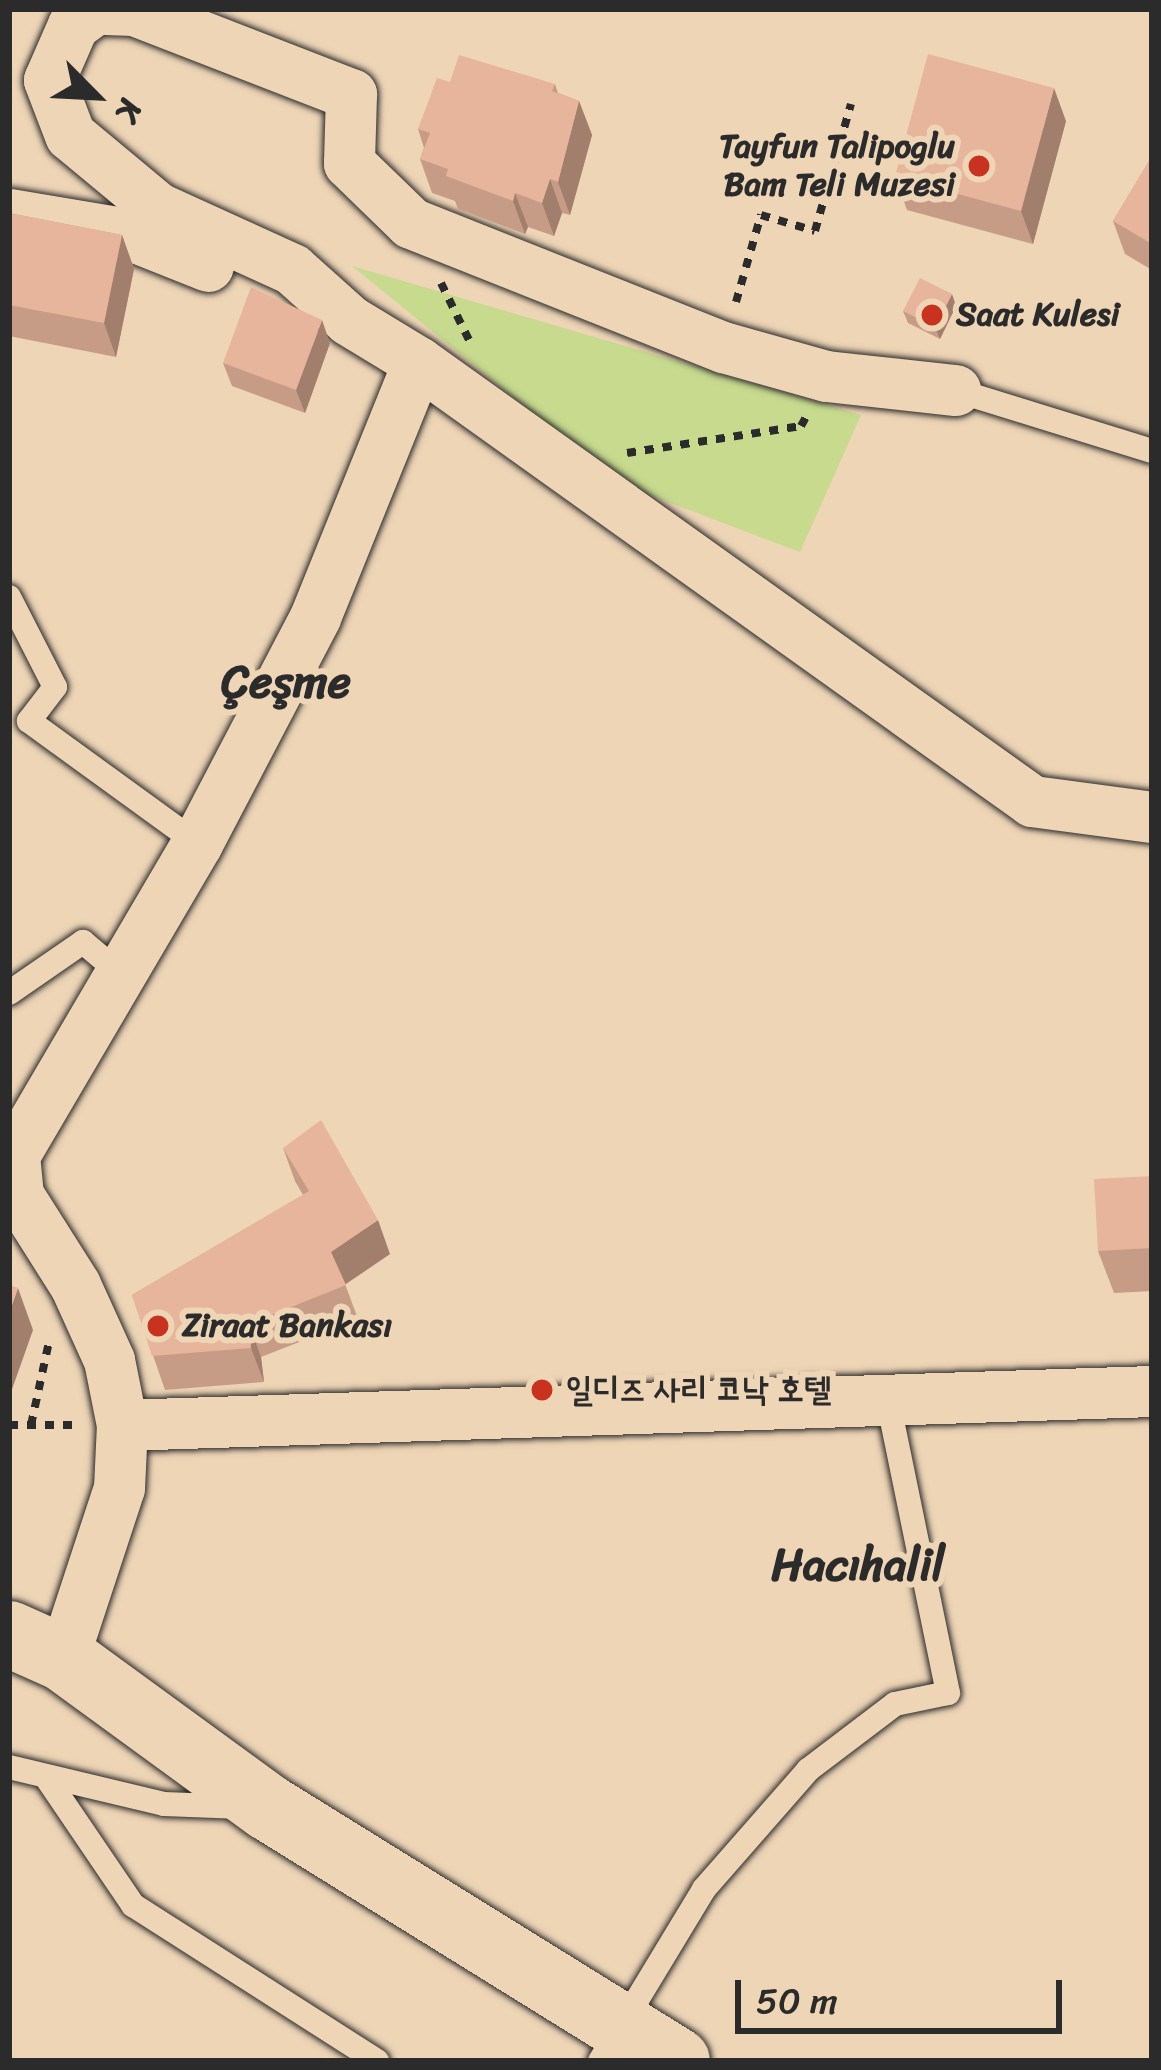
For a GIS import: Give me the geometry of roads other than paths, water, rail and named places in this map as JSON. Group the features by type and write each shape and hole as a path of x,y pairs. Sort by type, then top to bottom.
{"main road":[{"path":"36,1646 610,2042 677,2061"}],"street":[{"path":"95,9 73,25 49,80 70,135 158,208 292,269 349,320"},
{"path":"105,9 134,10 351,94 349,163 411,223 723,346 826,376 955,390"},
{"path":"9,214 128,235 349,320 418,362 1032,801 1152,817"},
{"path":"36,1646 118,1488 122,1425 110,1360 75,1285 14,1199 14,1154 196,843 315,617 418,362"},
{"path":"122,1425 1152,1391"}],"lane":[{"path":"955,390 1152,451"},
{"path":"9,598 55,687 29,721 196,843"},
{"path":"9,993 83,942 122,975"},
{"path":"610,2042 704,1889 808,1769 895,1704 947,1693 888,1400"},
{"path":"9,1767 164,1804 269,1808"},
{"path":"46,1777 133,1905 376,2061"}],"place":[{"name":"Tayfun Talipoglu Bam Teli Muzesi","path":"979,166"},
{"name":"Saat Kulesi","path":"932,315"},
{"name":"Ziraat Bankası","path":"158,1326"},
{"name":"일디즈 사리 코낙 호텔","path":"542,1390"}],"district":[{"name":"Çeşme","path":"286,683"},
{"name":"Hacıhalil","path":"858,1566"}]}
